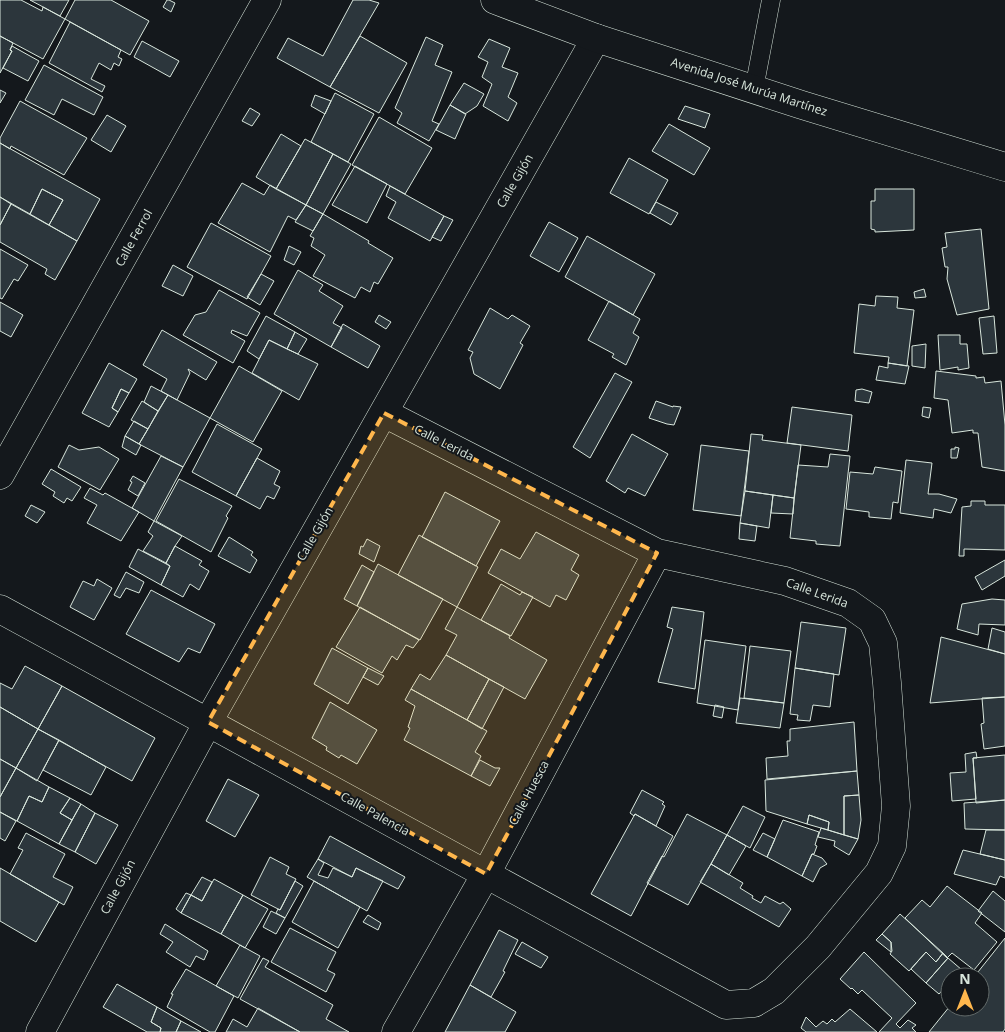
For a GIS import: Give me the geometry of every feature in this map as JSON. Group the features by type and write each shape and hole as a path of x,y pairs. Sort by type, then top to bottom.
{"street":[{"name":"Calle Ferrol","path":"0,475 267,0"},
{"name":"Avenida José Murúa Martínez","path":"495,0 596,38 802,105 1005,167"},
{"name":"Calle Gijón","path":"40,1032 208,722 596,38"},
{"name":"Calle Lerida","path":"384,413 657,553 785,581 848,603 872,620 883,643 887,683 896,806 892,846 879,873 818,947 774,991 754,1003"},
{"name":"Calle Huesca","path":"396,1032 486,874 657,553"},
{"name":"Calle Palencia","path":"0,609 726,1005 754,1003"}],"lane":[{"path":"754,89 771,0"}],"highlighted area":[{"path":"384,413 657,553 486,874 208,722"}],"building":[{"path":"0,0 21,0 42,11 43,7 65,19 43,59 0,36"},
{"path":"30,0 69,0 60,16"},
{"path":"75,0 111,0 149,21 130,55 65,19"},
{"path":"167,0 175,3 171,12 163,7"},
{"path":"353,0 369,0 379,3 330,87 277,58 288,38 323,56"},
{"path":"70,22 121,50 118,57 122,59 119,66 114,63 111,70 99,63 91,79 105,86 102,92 49,63"},
{"path":"0,36 13,43 10,50 12,51 0,73"},
{"path":"360,36 407,63 379,113 330,87"},
{"path":"426,37 443,45 435,65 452,72 432,121 439,124 429,141 397,123 402,113 395,108"},
{"path":"489,39 510,48 502,67 518,73 508,97 517,103 508,121 483,106 492,84 482,77 488,62 478,57"},
{"path":"142,41 179,61 170,77 134,57"},
{"path":"12,46 39,61 28,81 3,68 12,51 10,50"},
{"path":"44,65 103,97 94,115 62,99 54,115 25,100"},
{"path":"464,83 484,94 477,106 465,114 450,105"},
{"path":"0,90 6,93 0,103"},
{"path":"335,93 374,114 348,162 311,142"},
{"path":"315,95 331,101 325,114 311,106"},
{"path":"20,101 87,138 64,175 11,146 10,149 0,143 0,138"},
{"path":"450,105 466,114 455,139 436,130"},
{"path":"685,106 710,114 705,128 678,119"},
{"path":"250,108 260,114 252,126 242,121"},
{"path":"107,115 126,126 111,152 91,140"},
{"path":"379,117 432,148 405,194 352,165"},
{"path":"669,124 710,148 694,175 652,151"},
{"path":"281,134 301,146 276,189 256,177"},
{"path":"305,139 333,154 306,205 276,189"},
{"path":"0,143 100,199 77,241 49,225 63,200 42,189 30,214 0,197"},
{"path":"333,154 351,164 323,214 306,205"},
{"path":"629,158 668,180 649,214 610,193"},
{"path":"355,166 387,184 367,223 332,205"},
{"path":"242,183 264,195 270,185 306,205 296,220 288,216 270,252 218,223"},
{"path":"390,186 444,216 430,241 388,218 396,202 386,196"},
{"path":"42,189 63,200 49,225 30,214"},
{"path":"875,189 914,189 914,230 875,232 875,230 871,229 871,201 875,201"},
{"path":"0,197 11,204 0,225"},
{"path":"656,202 678,213 671,225 650,213"},
{"path":"11,204 77,241 55,280 45,274 47,269 0,242 0,225"},
{"path":"306,205 323,214 313,231 295,222"},
{"path":"323,214 369,241 368,243 393,258 378,284 374,282 370,292 361,287 355,298 313,276 325,255 311,246 314,238 310,236"},
{"path":"444,216 453,220 441,241 432,237"},
{"path":"549,222 578,238 559,272 530,256"},
{"path":"211,223 271,256 247,299 187,267"},
{"path":"981,229 989,309 957,315 947,279 948,267 945,267 942,248 947,247 945,233"},
{"path":"587,236 655,274 633,315 565,277"},
{"path":"289,246 301,252 294,265 284,260"},
{"path":"0,249 28,265 18,281 14,279 2,299 0,298"},
{"path":"173,265 193,276 183,296 162,286"},
{"path":"298,270 323,285 319,291 343,306 333,323 342,328 331,347 274,314"},
{"path":"261,274 274,281 260,305 247,297"},
{"path":"924,289 926,297 915,298 914,292"},
{"path":"219,290 260,313 247,336 232,330 231,333 245,341 233,363 183,335 195,315 206,312"},
{"path":"876,296 898,297 897,308 914,310 907,366 888,363 889,357 854,353 859,304 875,306"},
{"path":"609,301 640,319 633,333 639,337 626,365 612,357 614,354 588,340"},
{"path":"0,302 23,315 11,337 0,331"},
{"path":"490,308 508,319 512,315 530,326 520,343 523,345 500,389 474,374 470,358 473,352 468,350"},
{"path":"379,315 391,322 386,329 375,322"},
{"path":"266,316 295,332 287,349 269,340 259,359 247,351"},
{"path":"994,316 997,353 983,354 979,318"},
{"path":"343,324 380,346 368,368 331,347"},
{"path":"162,330 217,362 206,380 188,369 190,373 177,400 161,391 167,379 143,365"},
{"path":"295,332 307,339 298,354 287,349"},
{"path":"938,335 960,335 960,344 967,344 969,368 958,370 958,367 940,370"},
{"path":"269,340 318,364 299,400 252,373"},
{"path":"926,344 925,368 912,366 912,346"},
{"path":"109,363 137,379 129,393 121,389 112,408 118,412 109,427 82,413"},
{"path":"888,363 909,366 905,384 876,380 879,366 888,368"},
{"path":"239,366 282,391 253,442 210,418"},
{"path":"936,371 976,376 976,378 984,377 985,383 1001,381 1005,425 1005,471 982,467 978,433 973,433 973,430 952,433 948,400 934,398"},
{"path":"615,373 632,382 590,458 573,447"},
{"path":"151,386 168,395 158,411 144,402"},
{"path":"121,389 129,393 118,412 112,408"},
{"path":"862,389 872,392 869,403 855,401 856,390"},
{"path":"168,395 210,418 183,467 139,444"},
{"path":"142,401 158,411 148,429 131,420"},
{"path":"656,401 673,407 681,407 674,425 649,418"},
{"path":"792,407 852,415 848,451 787,443"},
{"path":"923,407 931,408 929,418 922,416"},
{"path":"134,421 148,429 139,444 125,436"},
{"path":"217,424 262,449 236,496 192,472"},
{"path":"632,434 668,454 645,496 628,488 625,493 606,481"},
{"path":"751,434 763,435 762,440 801,445 794,498 745,491"},
{"path":"125,436 141,445 136,455 122,447"},
{"path":"69,445 79,450 99,447 119,459 100,490 58,467"},
{"path":"701,445 749,451 741,516 693,510"},
{"path":"955,447 959,448 957,458 951,458 951,449 955,449"},
{"path":"830,454 850,456 840,546 816,544 816,541 790,538 798,465 828,467"},
{"path":"161,456 183,467 154,521 132,508"},
{"path":"257,458 280,471 274,484 280,487 274,499 267,496 260,509 236,496"},
{"path":"906,460 932,463 928,494 939,494 957,499 951,513 934,509 933,518 900,513"},
{"path":"875,467 902,471 898,503 893,502 891,519 869,517 869,512 846,509 850,472 873,474"},
{"path":"51,469 81,487 72,501 67,498 64,503 53,496 55,492 42,484"},
{"path":"133,476 145,483 138,496 128,490"},
{"path":"179,479 232,506 211,552 156,521"},
{"path":"90,488 103,495 105,493 139,512 121,541 87,523 97,505 84,498"},
{"path":"745,491 773,495 769,528 740,523"},
{"path":"445,492 500,521 476,566 422,537"},
{"path":"773,495 794,498 793,514 771,513"},
{"path":"971,501 985,501 985,505 1005,505 1005,550 964,549 964,556 959,556 962,507 971,506"},
{"path":"31,505 45,512 37,523 25,516"},
{"path":"154,521 182,536 166,563 143,551 153,536 148,532"},
{"path":"740,523 757,526 755,541 739,539"},
{"path":"536,532 579,555 571,570 579,575 566,600 556,595 550,607 488,573 501,549 520,559"},
{"path":"419,535 478,567 457,607 398,575"},
{"path":"229,537 253,552 251,555 257,560 250,573 218,556"},
{"path":"367,539 380,546 374,562 359,554 361,546 363,547"},
{"path":"175,546 202,561 199,565 209,571 199,590 190,584 183,597 161,585 170,566 166,563"},
{"path":"138,549 170,566 161,585 129,567"},
{"path":"1005,560 1005,576 982,590 975,577"},
{"path":"378,564 443,599 420,640 357,606"},
{"path":"362,565 374,572 357,606 344,599"},
{"path":"126,572 144,582 139,593 126,588 120,598 114,595"},
{"path":"97,579 112,588 94,620 70,607 83,581 94,586"},
{"path":"501,584 520,595 522,592 533,597 511,636 481,620"},
{"path":"151,590 215,624 200,653 188,648 179,662 126,634"},
{"path":"992,599 1005,600 1005,625 979,624 978,635 957,629 962,604"},
{"path":"360,607 419,640 413,648 406,645 397,660 392,656 382,673 336,647"},
{"path":"457,607 510,636 509,638 547,660 525,699 446,655 457,635 445,629"},
{"path":"672,607 704,612 695,689 658,682 673,629 667,627"},
{"path":"801,622 846,628 839,675 795,668"},
{"path":"992,628 1005,632 1005,654 988,649"},
{"path":"941,637 1005,654 1005,697 930,703"},
{"path":"705,640 746,646 738,710 697,703"},
{"path":"750,646 791,651 784,703 744,698"},
{"path":"332,648 368,668 348,704 314,684"},
{"path":"446,655 489,679 467,720 411,689 420,674 430,680"},
{"path":"25,666 62,686 38,729 0,707 0,683 12,689"},
{"path":"368,668 384,676 378,685 363,677"},
{"path":"795,668 834,674 830,707 813,705 810,721 797,720 798,715 790,714"},
{"path":"489,679 504,687 482,729 467,720"},
{"path":"62,686 155,738 132,781 38,729"},
{"path":"411,689 487,731 475,752 481,756 471,776 404,740 410,728 408,727 415,706 405,700"},
{"path":"1005,697 1005,746 984,749 981,724 984,723 982,698"},
{"path":"740,698 784,703 780,728 736,723"},
{"path":"330,702 377,730 357,764 341,755 339,758 326,750 327,747 312,738"},
{"path":"715,705 724,707 722,718 713,716"},
{"path":"0,707 38,729 16,768 0,759"},
{"path":"854,722 857,771 767,779 766,758 788,756 787,741 790,741 790,729"},
{"path":"38,729 59,740 37,781 16,768"},
{"path":"59,740 106,767 91,795 43,770"},
{"path":"976,752 977,758 973,758 976,799 952,801 950,773 966,772 965,754"},
{"path":"1005,755 1005,800 976,803 973,758"},
{"path":"0,759 16,768 0,797"},
{"path":"480,760 495,768 500,768 490,786 471,776"},
{"path":"16,768 49,787 42,802 29,796 17,821 0,812 0,797"},
{"path":"857,771 859,795 844,796 844,835 828,830 829,822 809,815 807,824 766,811 765,780"},
{"path":"228,779 259,795 235,837 206,821"},
{"path":"49,787 70,798 60,813 72,820 59,844 17,821 29,796 42,802"},
{"path":"642,790 664,802 662,804 665,806 656,826 630,813"},
{"path":"859,795 861,820 858,839 844,835 844,796"},
{"path":"70,798 81,804 72,820 60,813"},
{"path":"1005,800 1005,830 965,829 964,803"},
{"path":"81,804 95,813 75,852 59,844"},
{"path":"743,806 765,817 750,848 727,835"},
{"path":"0,812 16,821 5,841 0,838"},
{"path":"95,813 118,825 96,864 75,852"},
{"path":"635,814 673,836 631,916 591,894"},
{"path":"687,814 727,835 688,905 647,883 662,856 664,857"},
{"path":"809,815 829,822 828,830 807,824"},
{"path":"783,820 819,832 814,854 812,854 802,876 767,857"},
{"path":"821,828 858,839 849,855 834,846 835,841 818,837"},
{"path":"986,830 1005,830 1005,860 980,854"},
{"path":"26,833 65,854 53,877 73,887 64,905 10,874 23,850 18,848"},
{"path":"763,833 775,839 767,857 753,850"},
{"path":"727,835 746,846 729,875 711,864"},
{"path":"330,836 405,877 398,889 356,868 352,877 318,859"},
{"path":"963,850 1005,860 1005,878 1000,876 996,885 954,874"},
{"path":"812,854 822,858 827,864 820,868 813,882 802,876"},
{"path":"270,857 289,867 286,874 296,879 280,910 251,895"},
{"path":"318,859 324,863 318,875 328,878 333,868 352,877 356,868 383,881 367,911 307,877"},
{"path":"711,864 743,883 740,888 753,896 752,898 761,903 765,896 780,904 783,902 791,909 779,927 700,882"},
{"path":"0,868 59,902 36,942 0,921"},
{"path":"202,877 212,882 202,901 191,895"},
{"path":"214,879 243,895 221,934 181,913 191,895 202,901"},
{"path":"295,881 303,886 285,918 276,913 278,909 280,910"},
{"path":"314,881 360,907 338,948 292,922"},
{"path":"947,886 982,913 975,923 997,942 976,967 970,967 952,953 947,958 905,918 922,900 930,907"},
{"path":"993,891 1005,901 1005,932 978,911"},
{"path":"186,893 191,895 181,913 176,909"},
{"path":"243,895 268,909 245,948 221,934"},
{"path":"271,911 285,918 276,934 263,927"},
{"path":"900,914 943,953 936,962 926,952 909,971 890,954 892,951 891,942 882,934"},
{"path":"368,915 381,923 378,930 363,922"},
{"path":"165,924 208,951 204,960 196,956 190,967 166,952 173,942 160,934"},
{"path":"290,928 336,952 327,970 335,974 326,992 271,962"},
{"path":"499,930 518,940 503,971 505,972 491,997 470,985"},
{"path":"882,934 891,942 891,952 876,940"},
{"path":"1005,938 1005,1029 1003,1032 929,1032 941,1017 990,1017 990,967 982,967"},
{"path":"522,942 548,957 541,968 515,954"},
{"path":"240,945 260,956 238,998 216,986"},
{"path":"864,952 916,1003 896,1024 900,1028 908,1020 916,1025 912,1028 916,1032 879,1032 892,1018 862,990 858,994 840,979"},
{"path":"926,952 936,962 943,953 948,958 926,983 911,969"},
{"path":"263,958 269,961 265,967 333,1005 326,1019 349,1032 300,1032 240,999"},
{"path":"948,958 958,967 940,967"},
{"path":"940,967 940,993 926,983"},
{"path":"186,969 234,996 215,1032 210,1032 167,1007 173,994 171,994"},
{"path":"117,984 157,1007 151,1022 161,1028 160,1032 147,1032 103,1007"},
{"path":"470,985 516,1012 505,1032 445,1032"},
{"path":"157,1007 181,1021 176,1032 160,1032 161,1028 151,1022"},
{"path":"258,1008 300,1032 226,1032 233,1019 247,1027"},
{"path":"850,1009 877,1032 806,1032 801,1028 806,1017 816,1027 823,1021 827,1024 832,1019 835,1022"},
{"path":"181,1021 201,1032 176,1032"}]}
